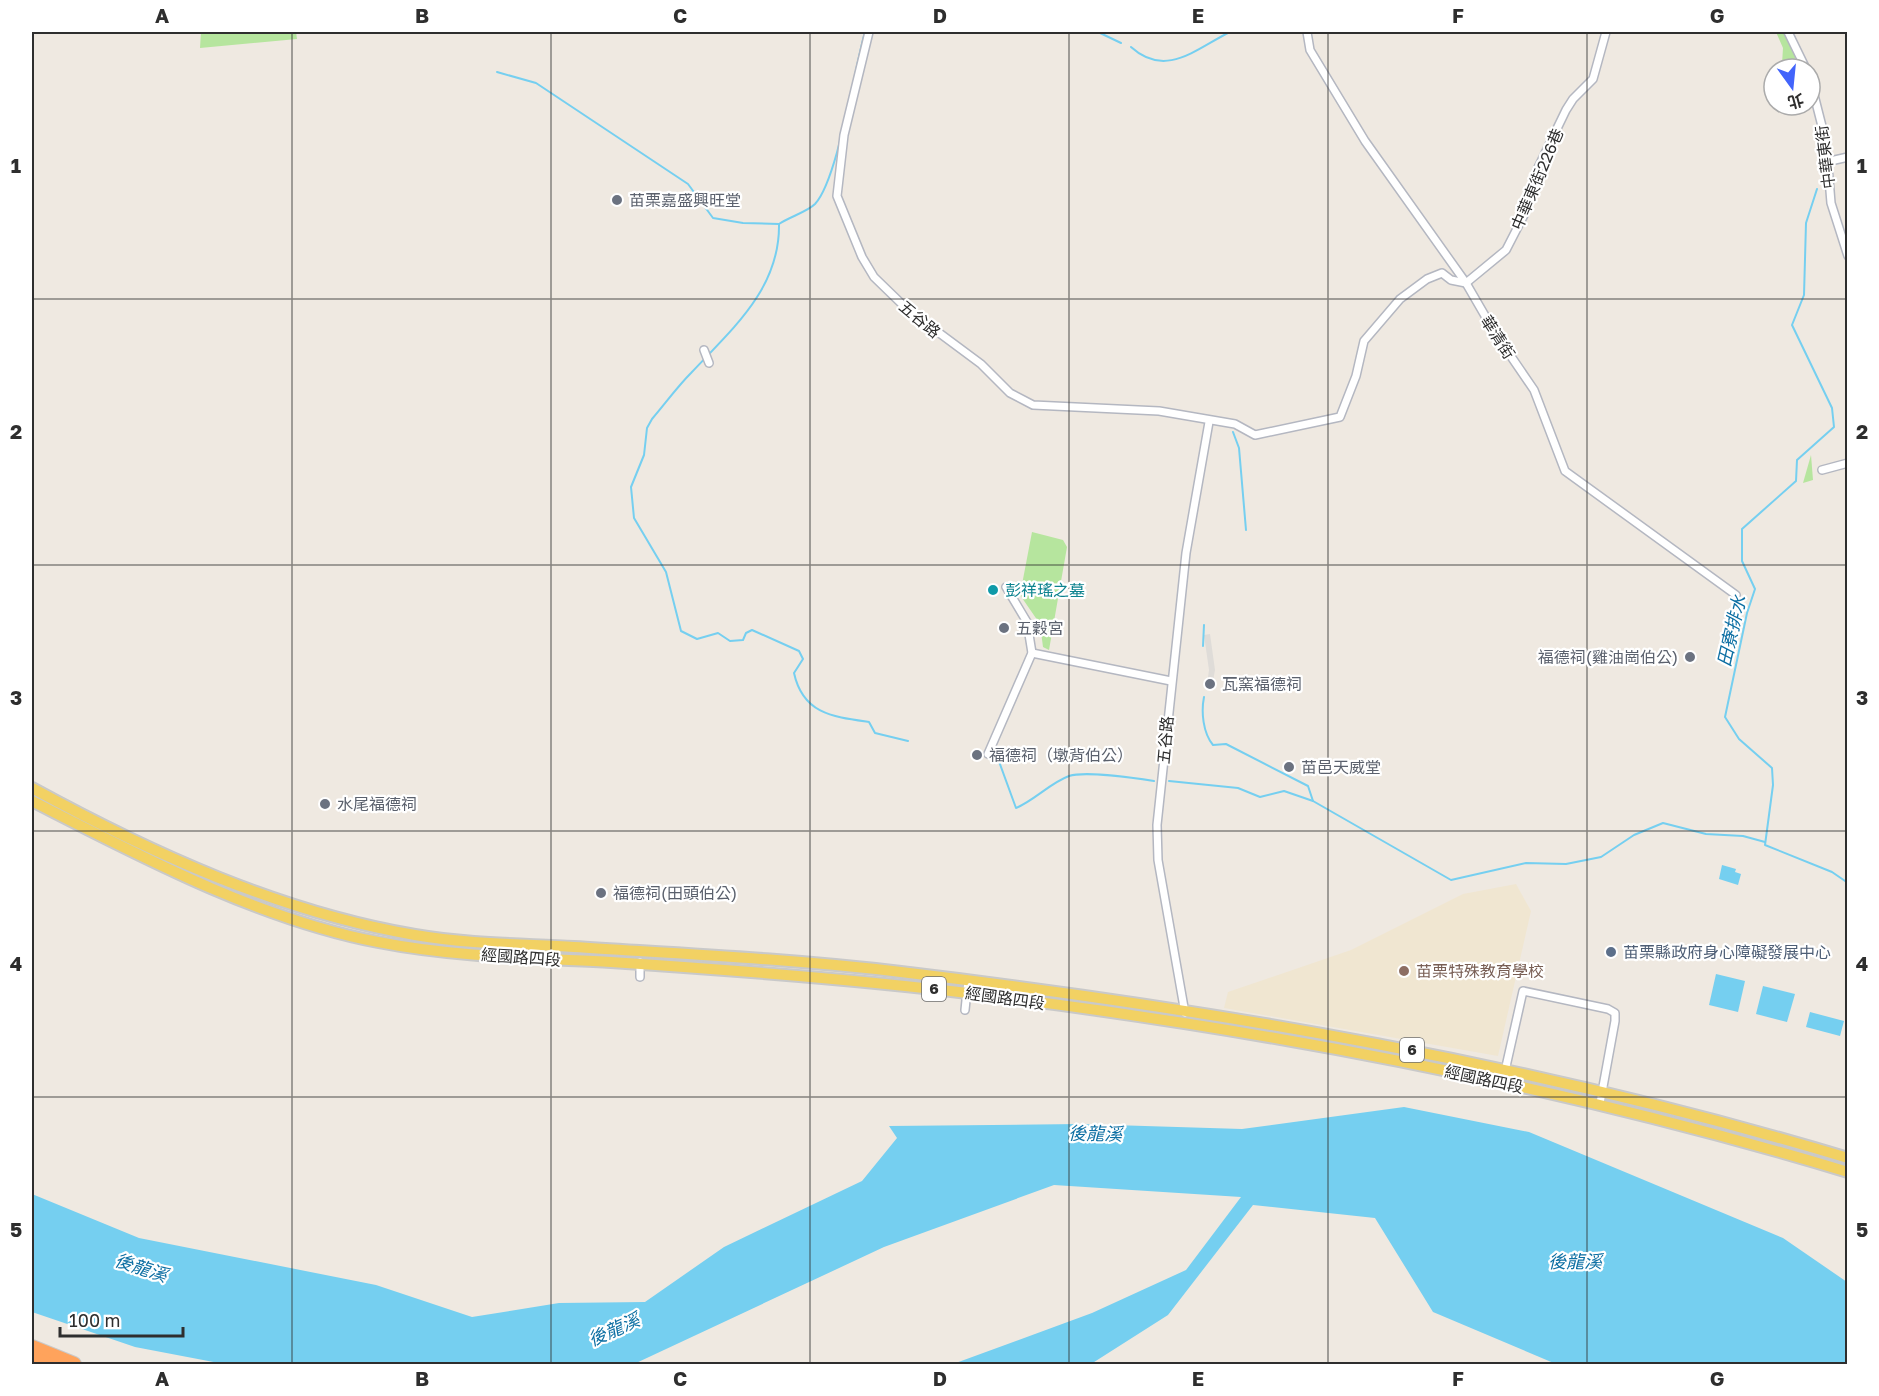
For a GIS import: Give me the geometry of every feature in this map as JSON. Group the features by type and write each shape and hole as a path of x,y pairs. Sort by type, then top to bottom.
{"highway":[{"path":"32,1347 74,1365"},
{"path":"32,1358 48,1365"}],"main road":[{"name":"經國路四段","path":"32,788 101,825 255,892 310,911 416,935 798,962 968,981 1184,1011 1393,1046 1602,1091 1848,1158"},
{"name":"經國路四段","path":"32,801 204,886 282,916 377,942 478,954 807,976 968,993 1185,1023 1389,1059 1600,1103 1848,1172"}],"street":[{"name":"五谷路","path":"869,32 844,135 837,196 862,257 874,277 907,309 981,364 1010,393 1033,405 1159,411 1209,422 1235,424 1255,435 1341,417 1356,376 1364,340 1389,310 1427,279 1442,273 1451,280 1466,283"},
{"name":"華清街","path":"1307,32 1310,50 1365,141 1466,283 1495,333 1534,390 1565,471 1736,595"},
{"name":"中華東街226巷","path":"1466,283 1506,250 1525,213 1536,172 1566,110 1573,99 1593,80 1606,32"},
{"path":"1788,32 1800,57"},
{"name":"中華東街","path":"1820,117 1826,142 1831,203 1848,256"},
{"path":"1826,162 1848,157"},
{"path":"704,350 709,363"},
{"name":"五谷路","path":"1185,1023 1158,860 1157,825 1186,553 1209,422"},
{"path":"1822,470 1848,463"},
{"path":"988,754 1032,653 1027,622 1006,587"},
{"path":"1032,653 1171,681"},
{"path":"640,977 641,952"},
{"path":"965,1010 968,981"},
{"path":"1505,1071 1523,991 1560,997 1615,1013 1600,1103"}],"shaded area":[{"path":"1210,634 1215,670 1212,686 1207,685 1209,670 1204,635"},
{"name":"苗栗特殊教育學校","path":"1516,884 1531,911 1498,1056 1224,1008 1228,992 1351,950 1463,894"}],"green space":[{"path":"201,32 296,32 297,39 200,48"},
{"path":"1776,32 1785,32 1797,57 1782,57 1783,48"},
{"path":"1811,455 1813,480 1803,483"},
{"path":"1032,532 1063,540 1067,547 1049,650 1043,647 1040,624 1020,595"}],"water":[{"path":"1722,865 1736,869 1735,872 1741,874 1738,885 1719,879"},
{"path":"1716,974 1745,981 1738,1012 1709,1005"},
{"path":"1763,986 1795,994 1787,1022 1756,1014"},
{"path":"1810,1012 1844,1021 1840,1036 1806,1027"},
{"name":"後龍溪","path":"1404,1107 1529,1132 1783,1238 1847,1282 1847,1364 1556,1364 1433,1312 1375,1218 1253,1205 1168,1315 1091,1364 953,1364 1092,1313 1186,1270 1241,1197 1054,1185 884,1247 634,1364 224,1364 135,1347 32,1312 32,1194 139,1238 376,1285 472,1317 559,1303 645,1302 724,1247 862,1181 897,1138 889,1126 1080,1124 1242,1129"}],"waterway":[{"path":"865,32 838,149 823,191 812,207 779,224 777,247 771,269 751,306 652,419 647,428 644,455 631,487 634,518 666,572 681,631 697,639 718,633 730,641 743,640 746,633 752,630 799,651 803,659 794,673 798,687 812,705 832,715 869,722 875,733 908,741"},
{"path":"1098,32 1121,43"},
{"path":"1131,47 1144,56 1169,61 1181,58 1230,32"},
{"path":"497,72 536,83 688,184 713,218 743,223 779,224"},
{"name":"田寮排水","path":"1817,189 1806,223 1804,295 1792,325 1832,408 1834,427 1797,460 1796,481 1742,529 1742,561 1755,589 1747,613 1725,717 1739,739 1772,768 1773,785 1765,845 1832,872 1848,883"},
{"path":"1233,432 1239,448 1246,530"},
{"path":"1203,646 1204,625"},
{"path":"1204,697 1204,722 1207,735 1213,745 1226,744 1308,786 1313,801"},
{"path":"997,756 1016,808 1069,776 1098,775 1154,781"},
{"path":"1169,781 1238,788 1260,797 1284,791 1313,801 1451,880 1526,863 1566,864 1601,857 1634,835 1663,823 1706,834 1743,836 1765,842"}],"place":[{"name":"苗栗嘉盛興旺堂","path":"617,200"},
{"name":"彭祥瑤之墓","path":"993,590"},
{"name":"五穀宮","path":"1004,628"},
{"name":"福德祠(雞油崗伯公)","path":"1690,657"},
{"name":"瓦窯福德祠","path":"1210,684"},
{"name":"福德祠（墩背伯公）","path":"977,755"},
{"name":"苗邑天威堂","path":"1289,767"},
{"name":"水尾福德祠","path":"325,804"},
{"name":"福德祠(田頭伯公)","path":"601,893"},
{"name":"苗栗縣政府身心障礙發展中心","path":"1611,952"},
{"name":"苗栗特殊教育學校","path":"1404,971"}]}
